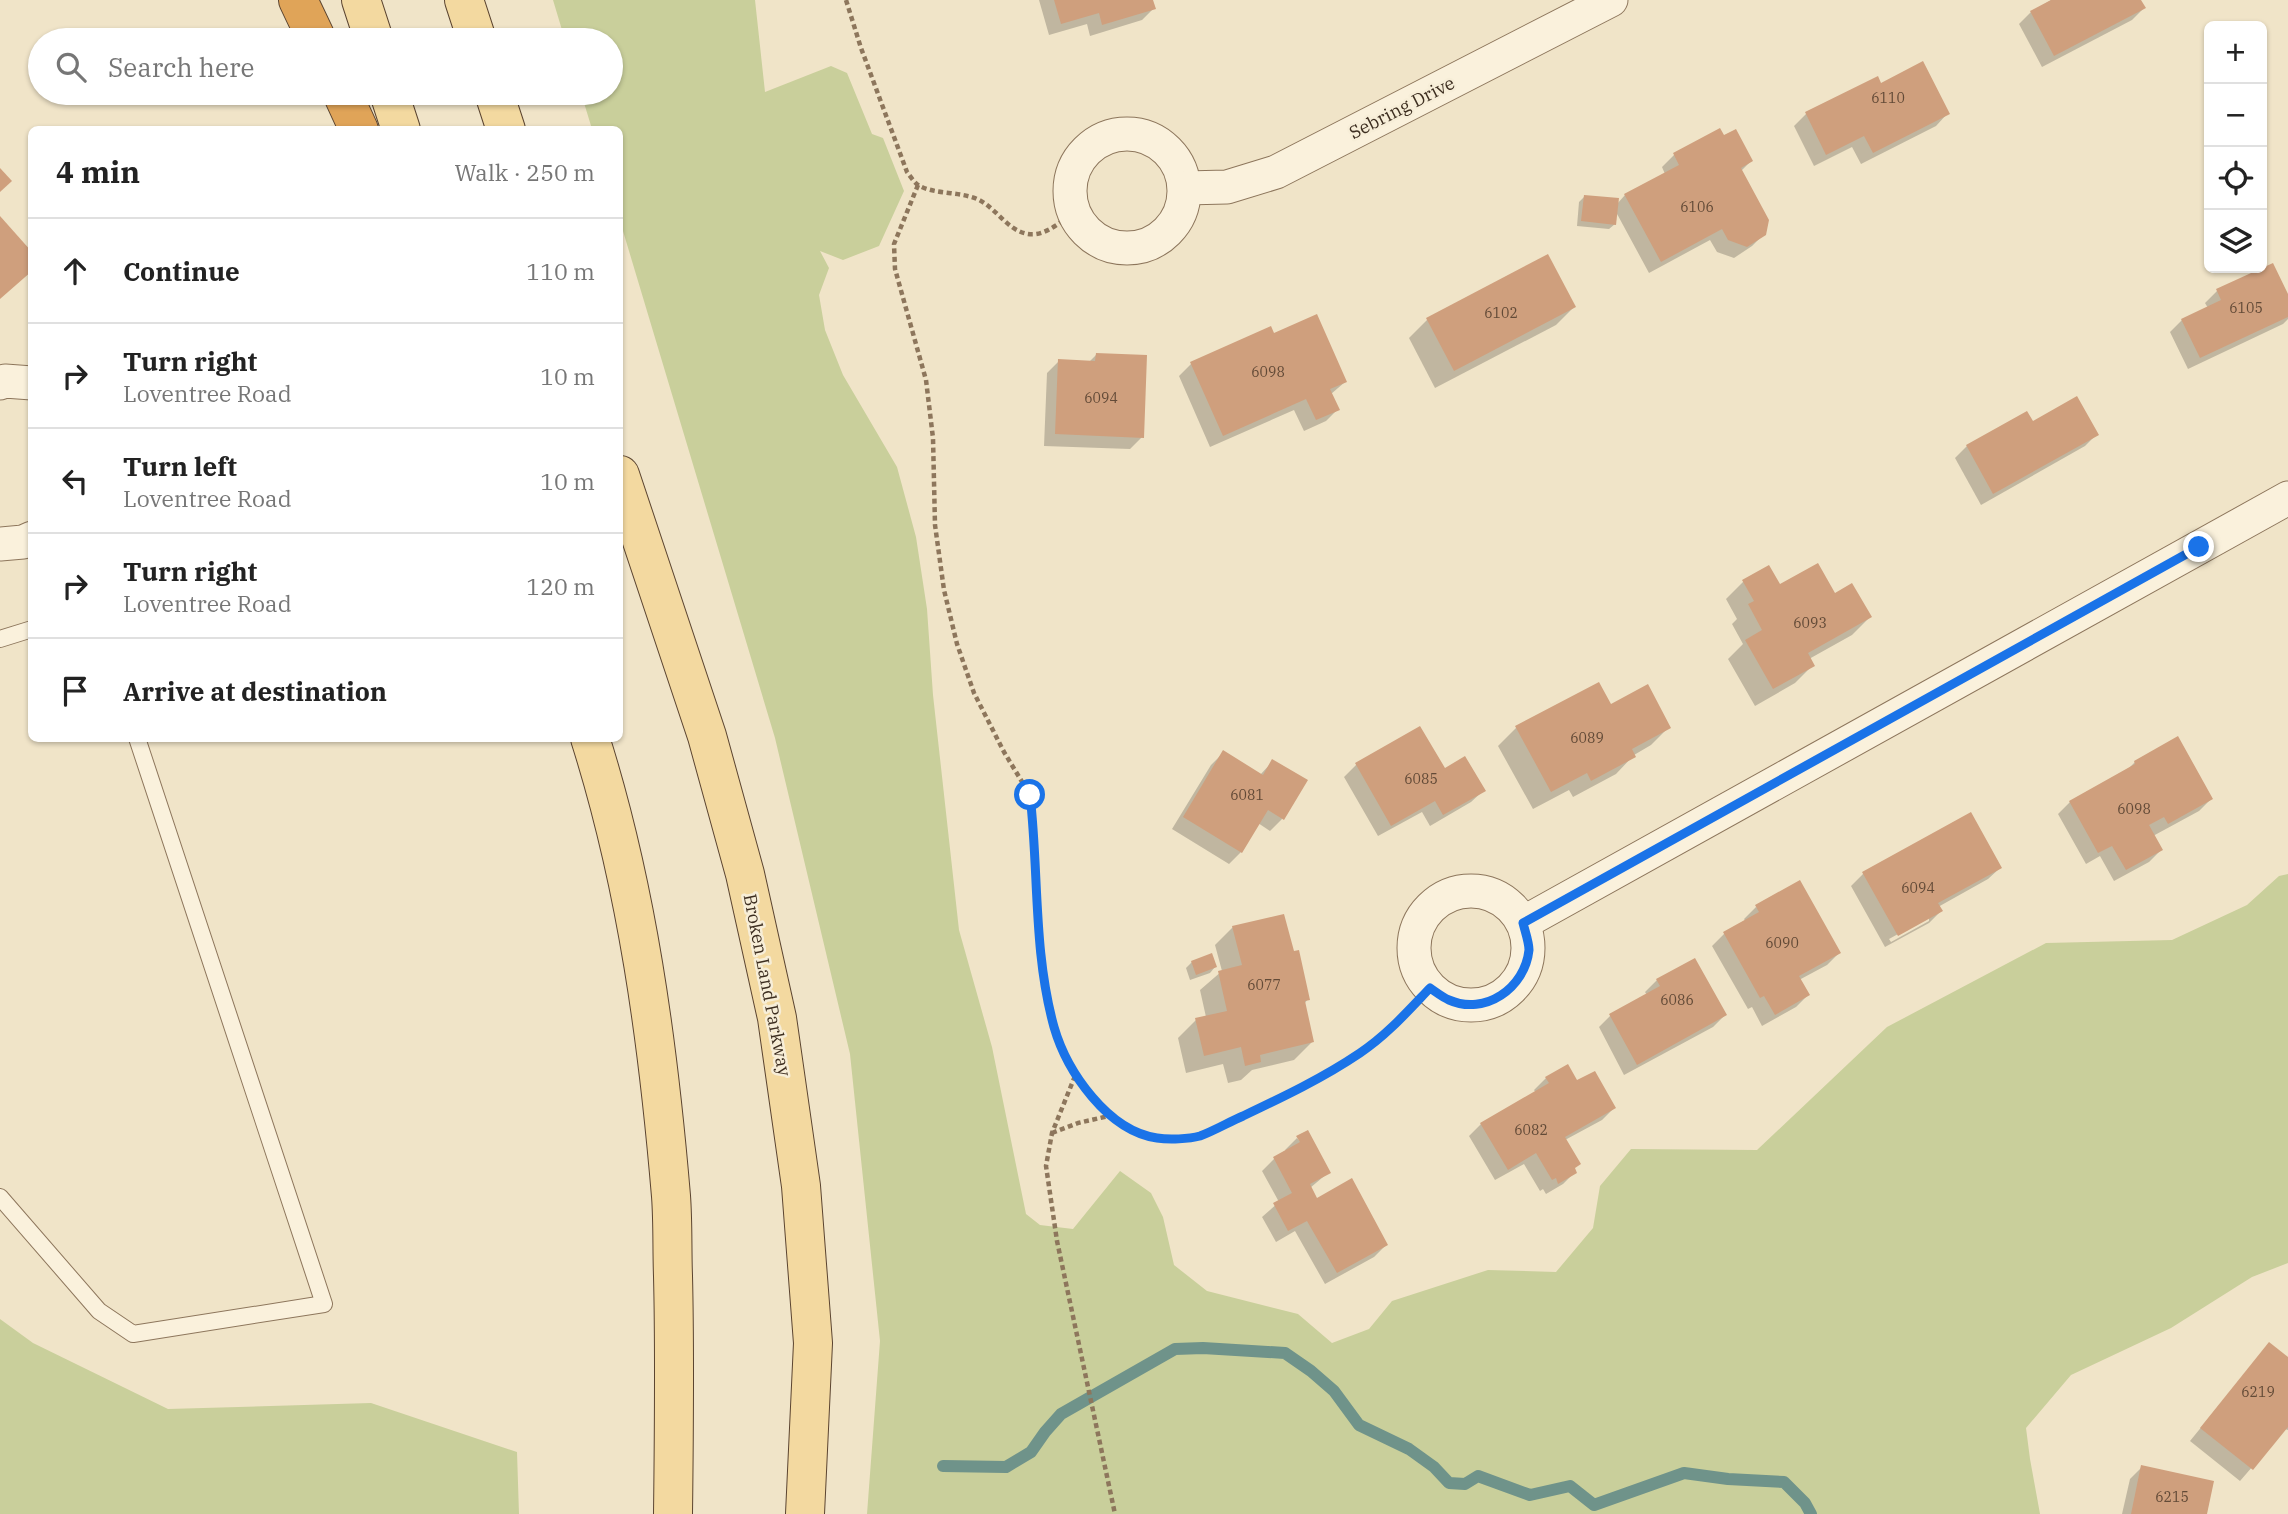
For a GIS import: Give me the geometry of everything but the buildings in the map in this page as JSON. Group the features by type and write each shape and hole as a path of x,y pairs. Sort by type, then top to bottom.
{"highway":[{"path":"298,0 311,28"},
{"path":"348,105 357,126"}],"main road":[{"path":"361,0 369,28"},
{"path":"464,0 473,28"},
{"path":"393,105 400,126"},
{"path":"498,105 505,126"},
{"name":"Broken Land Parkway","path":"623,484 707,736 745,874 777,1018 800,1186 813,1343 805,1514"},
{"path":"591,742 634,906 654,1041 671,1198 674,1337 673,1514"}],"street":[{"name":"Sebring Drive","path":"1185,188 1227,187 1276,172 1611,0"},
{"path":"1136,134 1166,148 1179,165 1185,188 1181,213 1170,229 1156,240 1131,248 1103,243 1086,230 1074,213 1069,190 1075,166 1090,146 1112,135 1136,134"},
{"path":"0,383 28,383"},
{"path":"1523,923 2288,498"},
{"path":"0,544 28,540"},
{"path":"1460,891 1482,891 1506,902 1523,923 1529,949 1518,980 1496,1000 1472,1005 1450,1001 1430,988 1418,970 1414,946 1418,924 1436,902 1460,891"}],"lane":[{"path":"0,639 28,630"},
{"path":"0,1197 99,1311 133,1334 324,1304 138,742"}],"path":[{"path":"846,0 907,172 918,185 983,202 1017,230 1034,234 1050,228 1074,213"},
{"path":"918,185 894,244 895,269 926,380 933,438 935,525 944,590 957,644 974,693 1030,795 1043,978 1055,1030 1076,1075 1110,1116 1138,1133 1160,1139 1198,1137 1295,1092 1361,1053 1396,1025 1430,988"},
{"path":"1076,1075 1052,1133 1046,1166 1057,1241 1115,1514"},
{"path":"1052,1133 1078,1123 1110,1116"}],"green space":[{"path":"553,0 755,0 765,92 831,66 847,73 872,134 883,138 904,191 879,246 843,260 820,251 829,268 819,295 825,330 843,375 897,467 916,537 927,609 933,695 959,930 992,1047 1026,1214 1040,1225 1073,1229 1120,1171 1151,1193 1163,1217 1174,1265 1207,1291 1298,1314 1332,1343 1369,1329 1392,1301 1488,1270 1556,1272 1593,1228 1600,1186 1631,1149 1757,1150 1887,1027 2046,943 2172,940 2247,905 2279,876 2288,874 2288,1263 2252,1277 2171,1328 2071,1375 2026,1428 2040,1514 867,1514 880,1341 850,1054 775,738 623,231 623,126 591,126 585,105 623,105 623,28 561,28"},
{"path":"0,1319 33,1343 168,1409 371,1403 517,1452 519,1514 0,1514"}],"waterway":[{"path":"943,1466 1006,1467 1031,1452 1061,1414 1175,1349 1203,1348 1285,1353 1334,1391 1359,1425 1409,1449 1434,1467 1449,1483 1465,1484 1478,1476 1530,1495 1570,1486 1594,1505 1684,1473 1784,1482 1805,1503 1811,1514"}],"route":[{"path":"1030,795 1043,978 1055,1030 1076,1075 1110,1116 1138,1133 1160,1139 1198,1137 1295,1092 1361,1053 1396,1025 1430,988 1450,1001 1472,1005 1496,1000 1518,980 1529,949 1523,923 2199,547"}]}
